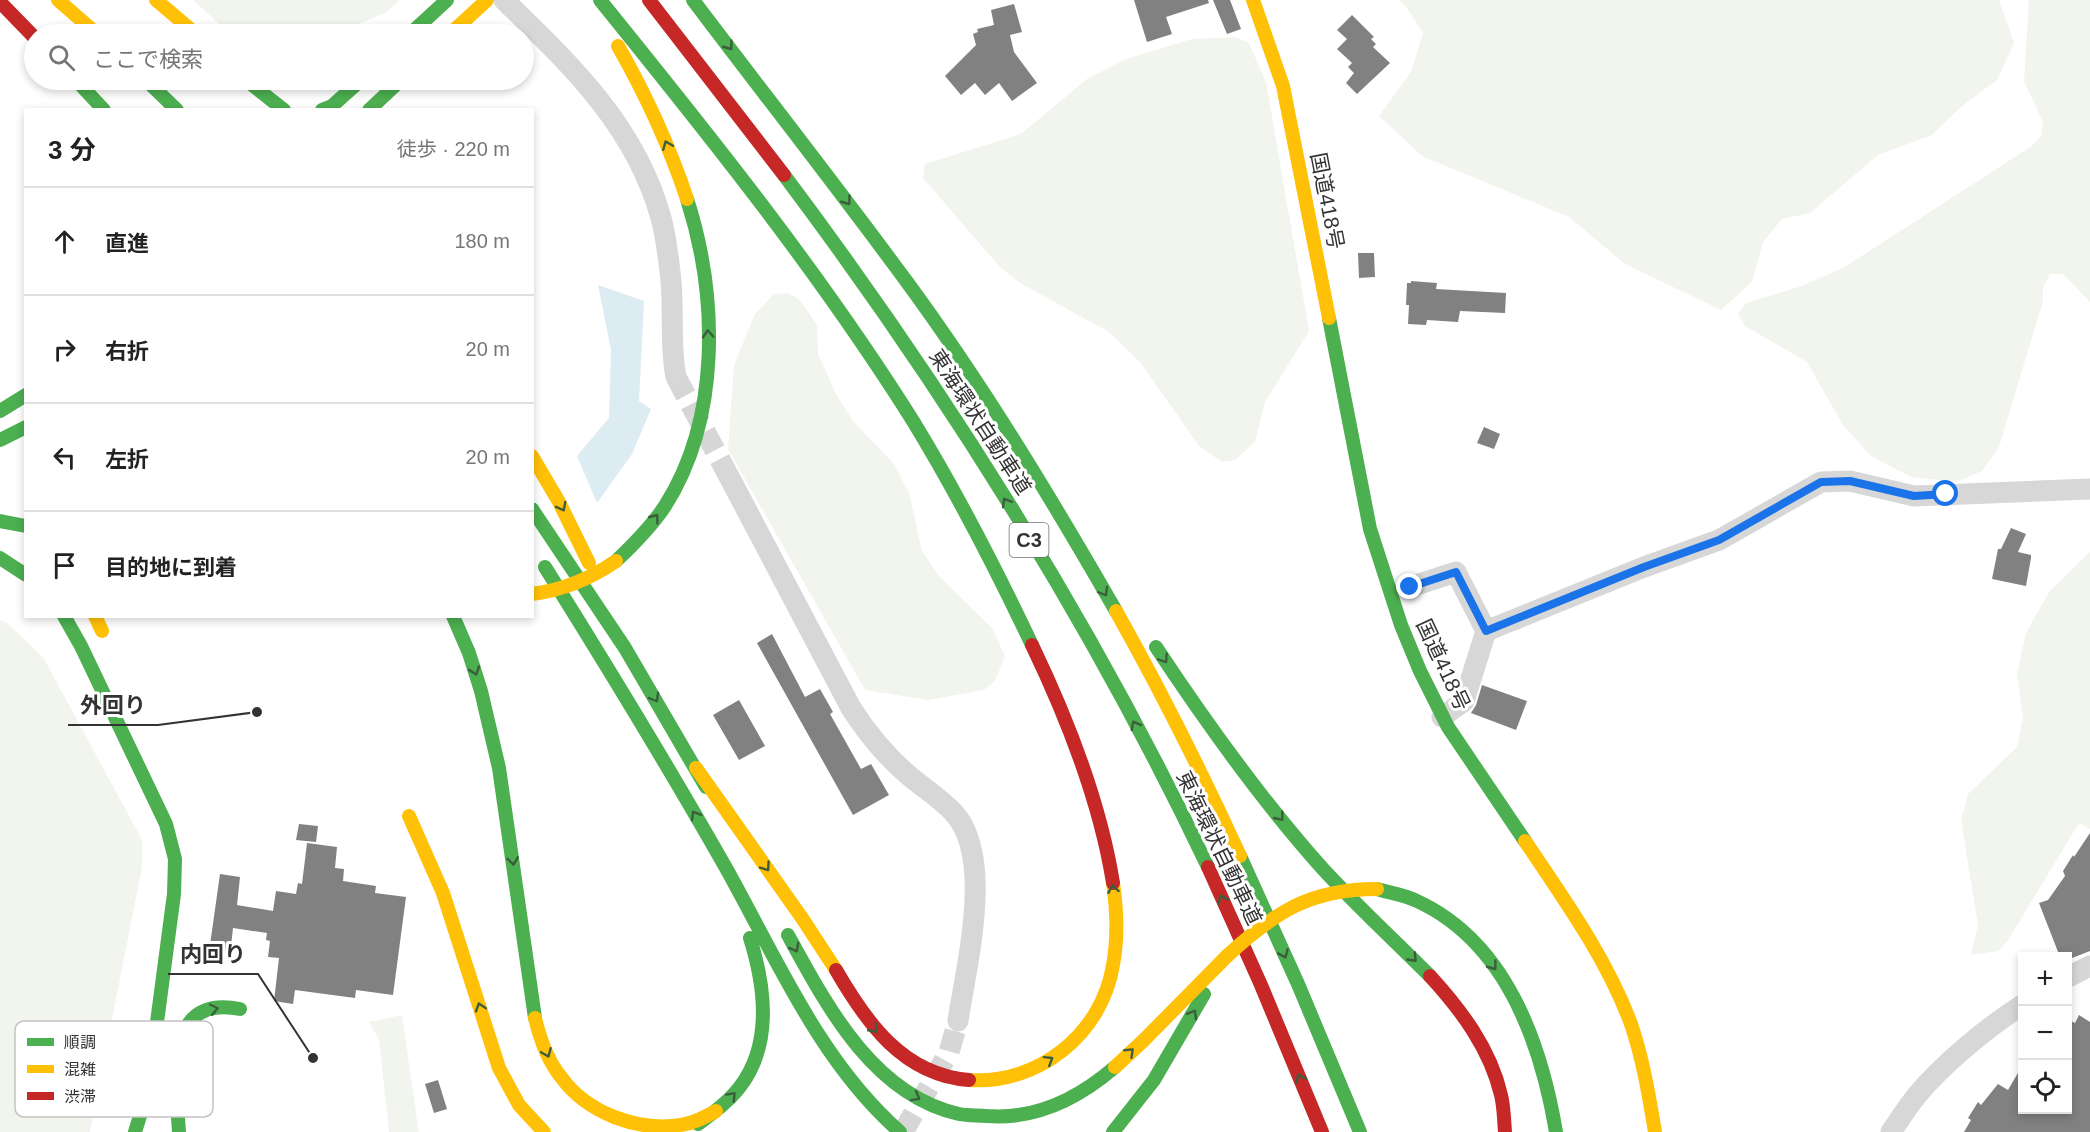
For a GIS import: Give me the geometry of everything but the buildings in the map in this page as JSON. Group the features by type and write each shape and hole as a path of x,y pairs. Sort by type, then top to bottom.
{"main road":[{"path":"58,0 86,24"},
{"path":"156,0 184,24"},
{"path":"421,24 447,0"},
{"path":"461,24 487,0"},
{"path":"534,594 570,587 602,571 630,548 669,499 689,455 702,405 708,336 705,279 698,239 677,169 633,72 592,0"},
{"path":"600,0 795,248 855,334 899,399 946,478 1015,609 1064,718 1078,755 1106,853 1115,896 1118,931 1115,963 1107,990 1095,1015 1078,1037 1057,1056 1035,1069 1011,1077 984,1081 959,1079 941,1075 912,1062 884,1040 866,1020 818,941 696,768"},
{"name":"東海環状自動車道","path":"649,0 712,78 830,236 942,401 1052,577 1120,697 1195,840 1269,1003 1322,1132"},
{"name":"東海環状自動車道","path":"693,0 908,283 990,402 1059,512 1146,665 1226,825 1298,984 1360,1132"},
{"name":"国道418号","path":"1253,0 1283,86 1370,529 1389,594 1413,660 1442,717 1562,895 1618,993 1638,1044 1649,1089 1655,1132"},
{"path":"0,2 24,27"},
{"path":"85,90 102,108"},
{"path":"156,90 175,108"},
{"path":"250,90 260,108"},
{"path":"257,90 281,108"},
{"path":"327,108 349,90"},
{"path":"371,108 390,90"},
{"path":"0,411 24,396"},
{"path":"990,402 1134,614"},
{"path":"0,440 24,428"},
{"path":"534,459 585,552 625,648"},
{"path":"534,512 625,648 696,768 757,879"},
{"path":"0,520 24,516"},
{"path":"0,520 24,526"},
{"path":"539,557 724,865 772,954 879,1132"},
{"path":"0,558 24,574"},
{"path":"534,583 603,661"},
{"path":"65,618 81,646 166,824 175,859 174,894 157,1021"},
{"path":"96,618 102,631"},
{"path":"454,618 473,663 489,717 502,782 533,999 543,1043 551,1062 562,1080 575,1094 609,1117 626,1122 664,1127 682,1125 716,1111"},
{"path":"1146,633 1233,758 1294,835 1354,902 1405,949 1460,1009 1479,1037 1491,1064 1502,1094 1506,1132"},
{"path":"409,816 442,893 499,1068 519,1105 544,1132"},
{"path":"686,1132 716,1111 744,1082 754,1065 763,1023 760,976 753,944 724,865"},
{"path":"779,919 839,1022 856,1046 878,1069 902,1089 953,1113 982,1117 1013,1116 1040,1111 1087,1089 1129,1053 1227,956 1271,919 1306,899 1350,889 1377,890 1405,896 1451,922 1493,965 1510,990 1527,1023 1540,1058 1549,1091 1556,1132"},
{"path":"1113,1132 1154,1080 1227,956"},
{"path":"189,1021 200,1012 211,1008 222,1006 240,1009"},
{"path":"836,1063 866,1100 900,1132"},
{"path":"135,1132 141,1117"},
{"path":"179,1117 179,1132"}],"street":[{"path":"504,0 529,24"},
{"path":"534,29 568,62 620,127 644,171 662,219 670,276 672,355 676,377"},
{"path":"725,469 851,708 866,731 887,756 955,814 966,833 975,870 974,915 958,1021"},
{"path":"1486,631 1644,567 1719,540 1821,482 1850,481 1914,496 2090,489"},
{"path":"1410,587 1456,572 1486,631 1464,701 1442,717"},
{"path":"2072,975 2090,966"},
{"path":"1891,1132 1919,1093 1989,1030 2021,1006"}],"shaded area":[{"path":"193,0 400,0 385,13 358,24 219,24"},
{"path":"1399,0 1999,0 2014,43 1997,80 1962,106 1932,135 1878,155 1810,213 1782,219 1763,242 1752,282 1721,310 1625,264 1569,217 1422,156 1379,116 1411,72 1423,33"},
{"path":"2029,0 2090,0 2090,302 2063,274 2050,274 2043,287 2043,301 1999,447 1982,471 1956,482 1911,477 1871,456 1843,425 1807,362 1745,326 1738,314 1746,303 1802,286 1843,268 2032,146 2041,136 2043,122 2024,81"},
{"path":"1236,37 1249,43 1266,82 1309,331 1265,402 1255,442 1235,460 1222,462 1199,446 1140,362 1109,332 1020,283 999,266 923,178 925,164 1021,134 1087,79 1126,59 1192,39"},
{"path":"598,285 644,301 639,401 651,409 632,454 597,503 577,456 609,418 611,350"},
{"path":"788,293 800,300 817,325 818,354 836,394 853,421 894,464 909,493 922,551 939,576 992,628 1005,656 995,681 984,690 928,700 865,690 728,449 734,365 755,314 774,294"},
{"path":"2090,552 2090,829 2079,823 2008,940 1998,951 1971,955 1978,925 1961,820 1968,794 2017,747 2023,718 2017,674 2026,633 2049,592"},
{"path":"0,620 6,622 43,657 142,840 142,867 112,1021 15,1021 15,1117 93,1117 90,1132 0,1132"},
{"path":"402,1015 419,1132 389,1132 379,1040 369,1022"}],"tunnel":[{"path":"676,377 725,469"},
{"path":"903,1132 949,1052 958,1021"}],"traffic: fast":[{"path":"421,24 447,0"},
{"path":"600,0 763,206 877,366 913,421 960,503 1032,645"},
{"path":"693,0 907,282 963,362 1016,444 1116,611"},
{"path":"85,90 102,108"},
{"path":"156,90 175,108"},
{"path":"259,90 281,108"},
{"path":"327,108 350,90"},
{"path":"371,108 390,90"},
{"path":"784,175 902,340 1013,510 1116,686 1208,867"},
{"path":"616,561 642,535 665,506 683,472 696,435 705,396 709,356 705,276 687,199"},
{"path":"1329,318 1370,529 1401,625 1420,671 1448,727 1525,841"},
{"path":"0,411 24,396"},
{"path":"0,440 24,428"},
{"path":"534,512 625,648 706,787"},
{"path":"0,521 24,526"},
{"path":"0,558 24,574"},
{"path":"545,567 682,792 782,973 823,1042 846,1074 900,1132"},
{"path":"65,618 81,646 166,824 175,859 174,894 157,1021"},
{"path":"454,618 469,653 481,691 499,768 535,1018"},
{"path":"1156,647 1235,761 1300,843 1349,896 1430,976"},
{"path":"1240,856 1298,984 1360,1132"},
{"path":"1377,889 1417,901 1448,919 1474,942 1496,969 1514,998 1529,1031 1540,1064 1556,1132"},
{"path":"788,935 819,990 856,1044 877,1068 901,1088 929,1104 966,1115 1023,1114 1056,1105 1072,1097 1115,1067"},
{"path":"698,1124 725,1103 739,1088 750,1071 757,1053 763,1015 762,995 750,938"},
{"path":"1113,1132 1154,1080 1204,994"},
{"path":"192,1021 197,1015 215,1008 240,1009"},
{"path":"135,1132 140,1117"},
{"path":"178,1117 179,1132"}],"traffic: slow":[{"path":"58,0 86,24"},
{"path":"156,0 184,24"},
{"path":"461,24 487,0"},
{"path":"1253,0 1283,86 1329,318"},
{"path":"618,46 656,121 687,199"},
{"path":"534,459 559,502 589,563"},
{"path":"534,594 576,583 616,561"},
{"path":"1116,611 1181,732 1240,856"},
{"path":"96,618 102,631"},
{"path":"696,768 836,970"},
{"path":"409,816 443,893 499,1068 519,1105 544,1132"},
{"path":"1525,841 1584,930 1621,1000 1639,1051 1655,1132"},
{"path":"969,1080 995,1079 1019,1074 1042,1064 1063,1050 1081,1033 1096,1013 1106,990 1116,945 1113,883"},
{"path":"1227,956 1261,927 1295,906 1332,893 1377,889"},
{"path":"1115,1067 1227,956"},
{"path":"535,1018 545,1049 556,1070 572,1090 599,1110 648,1126 681,1125 704,1118 716,1111"}],"traffic: jam":[{"path":"649,0 784,175"},
{"path":"0,2 24,27"},
{"path":"1032,645 1081,761 1100,822 1113,883"},
{"path":"1208,867 1261,985 1322,1132"},
{"path":"836,970 860,1008 889,1043 906,1057 925,1068 946,1076 969,1080"},
{"path":"1430,976 1463,1016 1490,1061 1502,1100 1505,1132"}],"place":[{"name":"外回り","path":"257,712"},
{"name":"内回り","path":"313,1058"}],"route":[{"path":"1410,587 1456,572 1486,631 1644,567 1719,540 1821,482 1850,481 1914,496 1946,494"}]}
